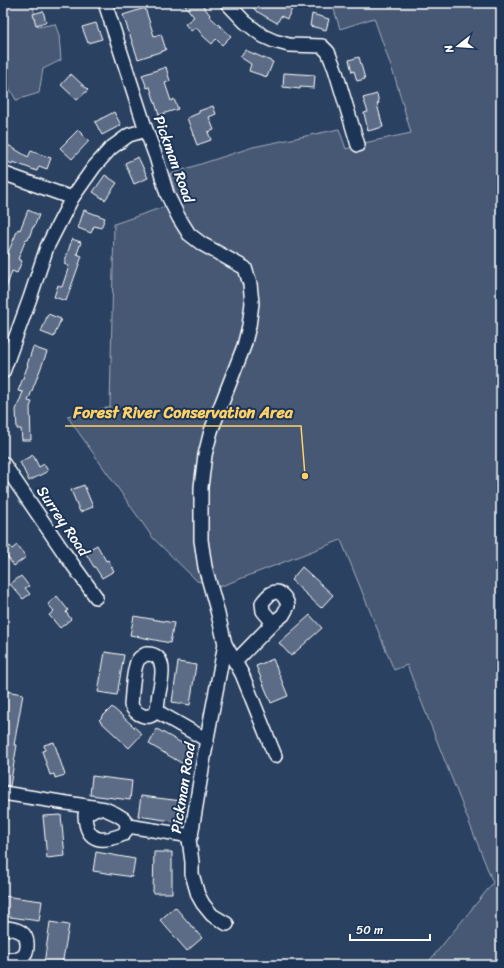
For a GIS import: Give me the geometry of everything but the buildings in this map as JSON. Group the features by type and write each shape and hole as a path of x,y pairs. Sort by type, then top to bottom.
{"street":[{"name":"Pickman Road","path":"105,3 167,194 179,218 189,234 202,244 245,268 250,284 252,303 249,326 244,346 211,431 205,455 201,487 201,540 205,567 225,644 242,674 275,756"},
{"path":"227,3 245,22 262,36 289,45 322,46 328,52 335,68 358,145"},
{"path":"4,365 30,298 47,247 72,198 94,167 111,148 128,135 146,130"},
{"path":"3,173 72,198"},
{"name":"Surrey Road","path":"3,463 96,597"},
{"path":"235,662 273,623"},
{"name":"Pickman Road","path":"225,644 191,836 189,839 192,874 198,895 212,915 227,924"},
{"path":"156,711 207,740"},
{"path":"3,793 105,809 124,819 128,826"},
{"path":"96,808 85,815 89,833 97,838 107,840 124,834 128,826"},
{"path":"128,826 191,836"},
{"path":"3,928 16,930 23,933 28,946 22,957 14,960 3,959"}],"shaded area":[{"path":"3,3 32,3 38,27 55,24 59,35 61,60 43,69 39,93 16,100 3,76"},
{"path":"332,3 501,3 501,965 426,965 493,883 407,665 394,670 341,540 219,587 197,581 153,538 67,416 110,407 114,224 178,202 170,174 253,147 339,129 346,149 364,143 411,133 396,81 374,18 340,29"}],"place":[{"name":"Forest River Conservation Area","path":"305,476"}]}
